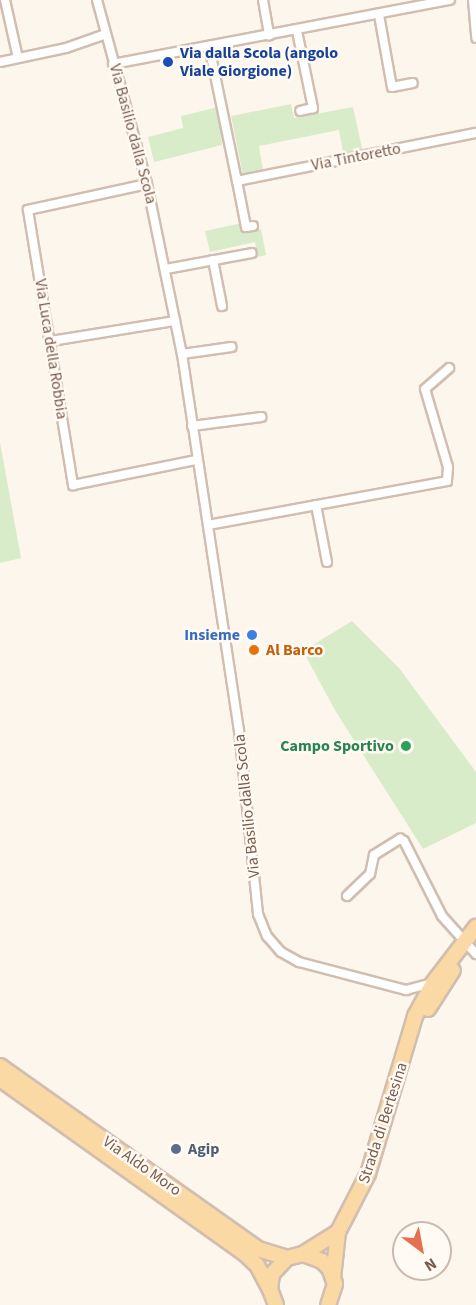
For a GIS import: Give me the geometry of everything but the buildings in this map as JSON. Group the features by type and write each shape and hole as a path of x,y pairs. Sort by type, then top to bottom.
{"main road":[{"name":"Strada di Bertesina","path":"328,1305 334,1290 333,1278 338,1232 368,1174 418,1009 426,989 469,948 476,927"},
{"name":"Strada di Bertesina","path":"408,1045 469,948 476,932"},
{"name":"Via Aldo Moro","path":"0,1066 258,1249 287,1258"},
{"name":"Via Aldo Moro","path":"0,1079 244,1253 257,1265 270,1289"},
{"path":"276,1305 270,1289 272,1274 287,1258 303,1254 338,1232"},
{"path":"303,1254 322,1261 333,1278"}],"street":[{"path":"5,0 18,58"},
{"name":"Via Basilio dalla Scola","path":"98,0 113,64 147,184 182,354 196,460 239,730 258,914 267,936 281,952 299,962 406,990 426,989"},
{"path":"263,0 269,35"},
{"path":"113,64 297,31 450,0"},
{"path":"473,0 476,38"},
{"path":"378,15 392,87 413,83"},
{"path":"297,31 313,108 300,111"},
{"path":"0,62 66,48 106,34"},
{"path":"208,46 246,227 253,226"},
{"name":"Via Tintoretto","path":"237,181 476,134"},
{"name":"Via Luca della Robbia","path":"147,184 28,210 73,485 196,460"},
{"path":"166,269 252,253"},
{"path":"213,260 222,306"},
{"path":"51,341 175,321"},
{"path":"182,354 232,347"},
{"path":"208,525 447,481 447,467 425,389 449,368"},
{"path":"192,426 261,417"},
{"path":"316,505 327,562"},
{"path":"347,896 370,874 374,855 400,840 404,841 434,903 469,948"},
{"path":"420,1024 426,989"},
{"path":"406,990 414,997 418,1009"}],"green space":[{"path":"291,104 294,118 353,107 363,153 344,157 339,130 259,146 263,170 243,175 231,116"},
{"path":"218,107 222,145 154,162 148,137 183,128 181,116"},
{"path":"242,223 244,233 261,229 266,255 258,257 255,242 210,252 205,231"},
{"path":"0,442 21,558 0,563"},
{"path":"352,621 399,668 476,772 476,823 423,849 336,712 303,651"}],"place":[{"name":"Via dalla Scola (angolo Viale Giorgione)","path":"168,62"},
{"name":"Insieme","path":"252,635"},
{"name":"Al Barco","path":"254,650"},
{"name":"Campo Sportivo","path":"406,746"},
{"name":"Agip","path":"176,1149"}]}
